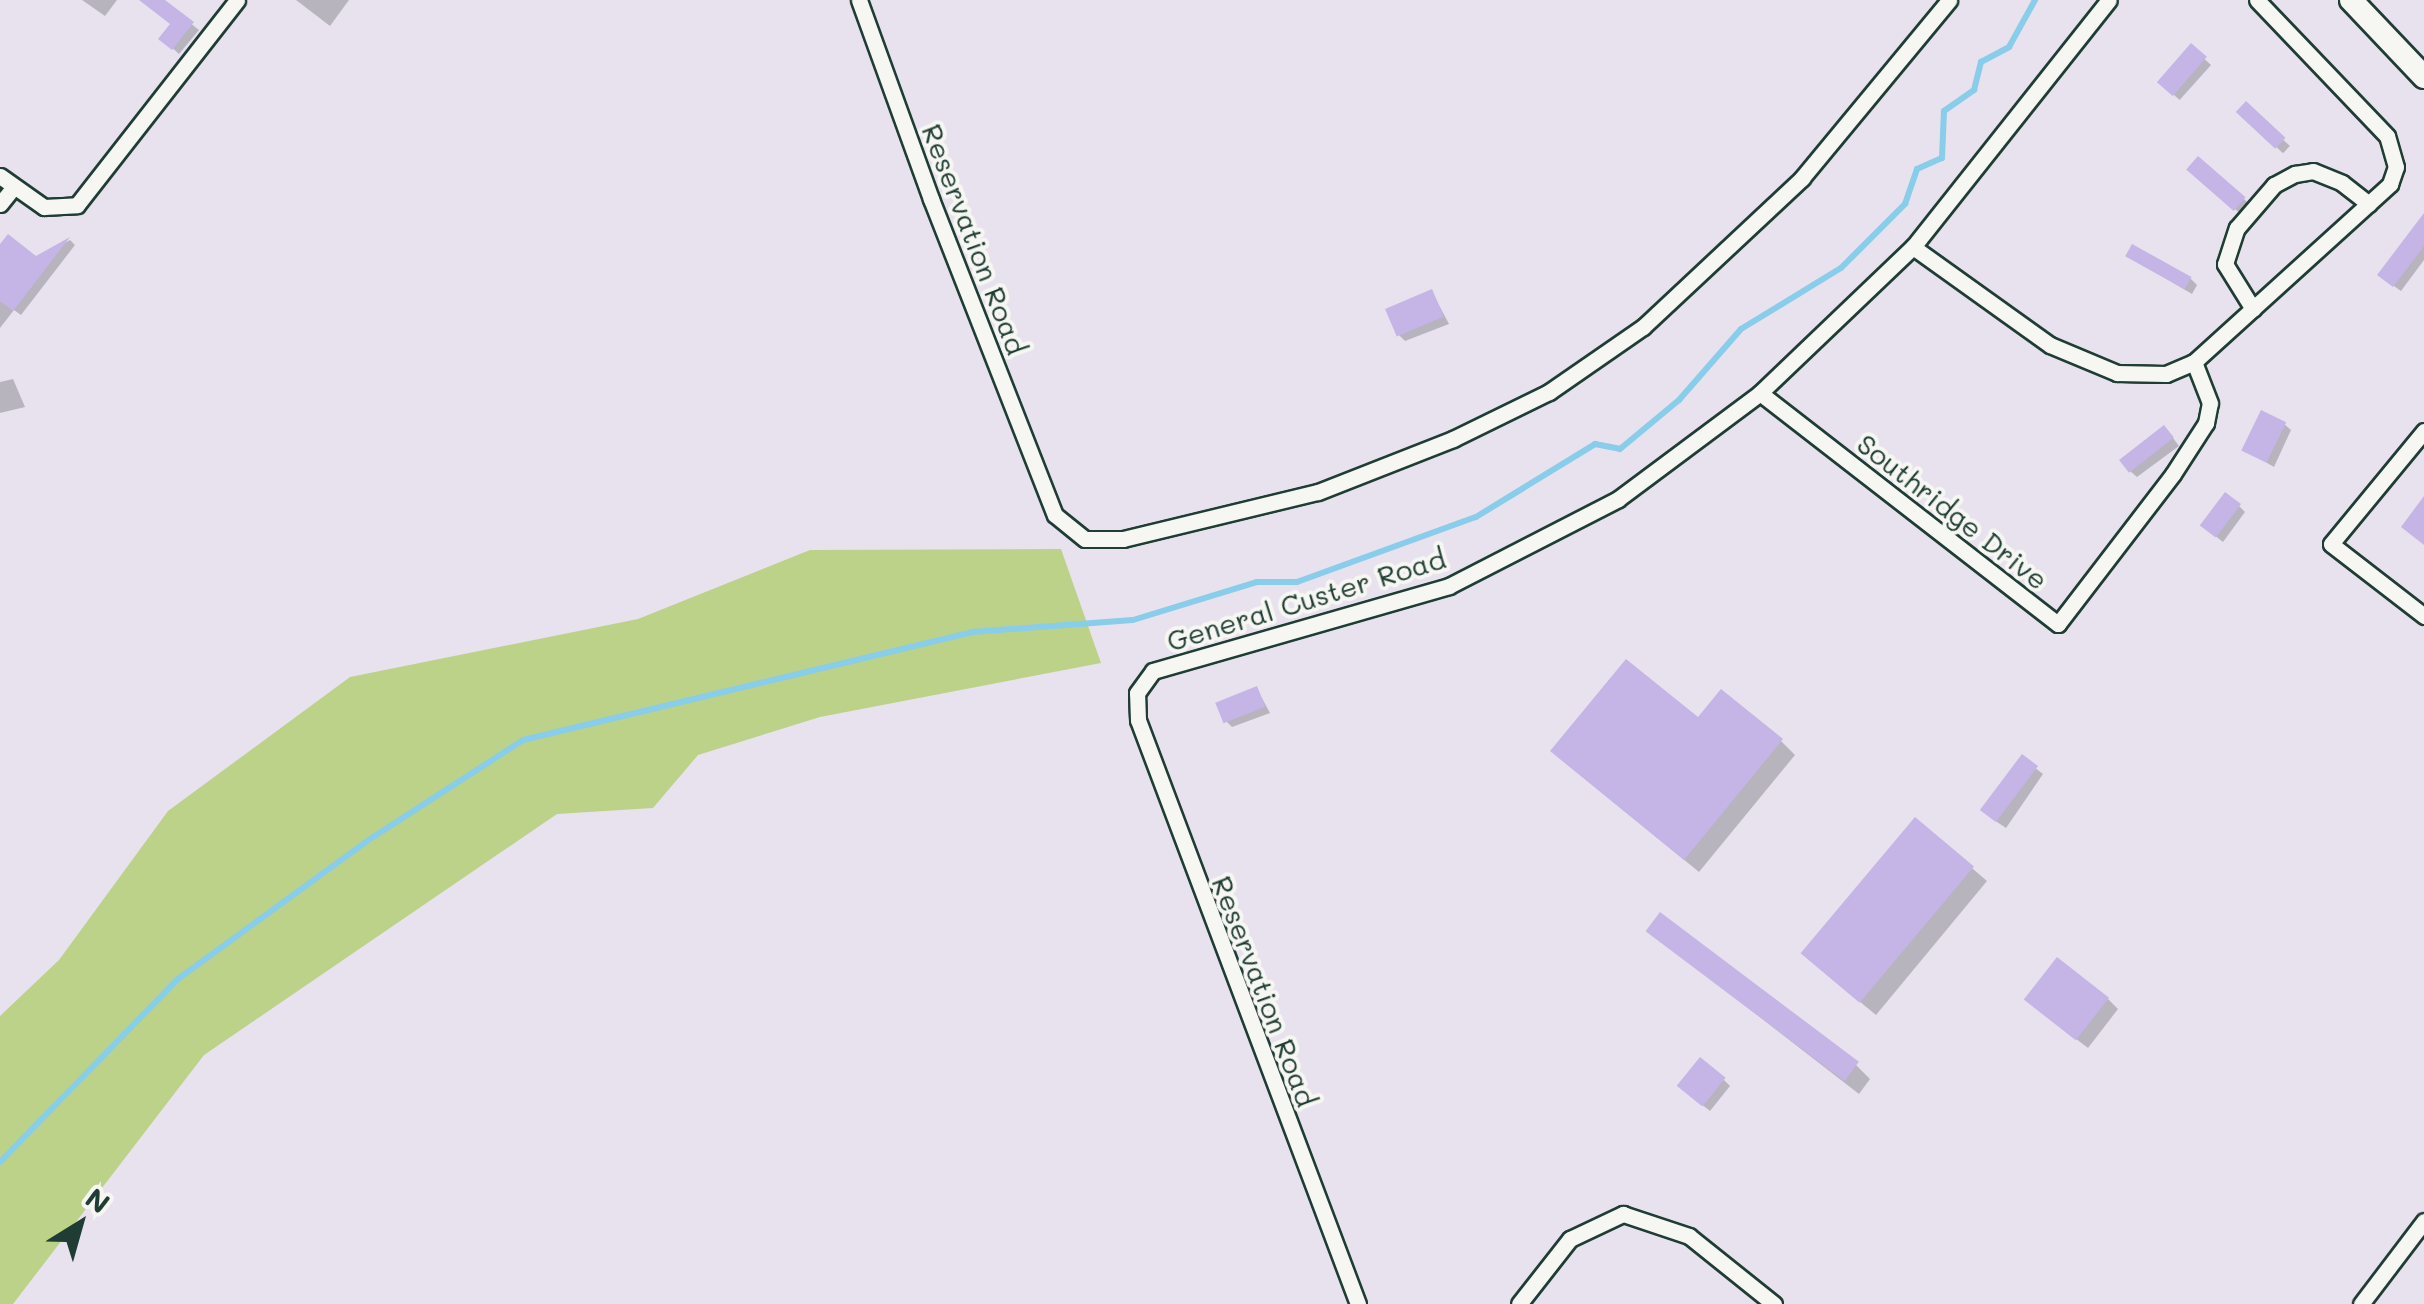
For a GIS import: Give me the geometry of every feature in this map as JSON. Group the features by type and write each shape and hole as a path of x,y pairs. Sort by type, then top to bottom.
{"main road":[{"path":"2351,0 2424,78"}],"street":[{"path":"0,204 7,181 44,206 77,205 237,0"},
{"name":"Reservation Road","path":"859,0 931,199 1055,515 1085,539 1123,539 1318,492 1454,439 1550,392 1643,327 1802,178 1949,0"},
{"name":"General Custer Road","path":"1137,693 1153,671 1449,586 1618,500 1760,393 1913,247 2110,0"},
{"path":"1913,247 2050,346 2117,372 2166,374 2194,362 2390,184 2396,167 2388,136 2258,0"},
{"path":"2252,310 2226,264 2236,228 2274,185 2295,174 2313,172 2342,183 2368,204"},
{"name":"Southridge Drive","path":"1760,393 2058,624 2173,474 2206,423 2210,403 2194,362"},
{"path":"2424,431 2332,544 2424,616"},
{"name":"Reservation Road","path":"1137,693 1138,720 1144,738 1358,1304"},
{"path":"1519,1304 1570,1239 1623,1214 1689,1236 1774,1304"},
{"path":"2361,1304 2424,1220"}],"green space":[{"path":"1061,549 1101,663 820,717 698,755 653,808 557,814 204,1055 13,1304 0,1304 0,1016 59,960 168,811 350,677 638,619 810,550"}],"building":[{"path":"139,0 165,0 194,22 172,50 158,39 170,24"},
{"path":"2191,43 2207,57 2173,96 2157,82"},
{"path":"2246,101 2285,138 2275,149 2236,112"},
{"path":"2198,156 2246,197 2234,211 2186,170"},
{"path":"2424,213 2424,246 2393,287 2377,275"},
{"path":"8,234 36,256 70,237 13,311 0,301 0,244"},
{"path":"2132,244 2191,277 2185,289 2125,256"},
{"path":"1432,289 1444,317 1397,337 1385,309"},
{"path":"2261,410 2286,422 2266,463 2241,450"},
{"path":"2164,425 2174,438 2129,473 2119,460"},
{"path":"2225,492 2241,504 2216,538 2200,526"},
{"path":"2424,496 2424,545 2401,527"},
{"path":"1626,659 1698,717 1721,689 1783,739 1684,860 1550,751"},
{"path":"1257,686 1265,706 1224,723 1215,703"},
{"path":"2022,754 2038,766 1996,822 1980,810"},
{"path":"1915,817 1974,866 1860,1003 1801,953"},
{"path":"1660,912 1859,1062 1844,1081 1646,931"},
{"path":"2057,957 2109,998 2076,1040 2024,1000"},
{"path":"1700,1057 1726,1078 1702,1107 1677,1086"}],"waterway":[{"path":"0,1162 178,979 367,841 523,740 972,632 1133,620 1257,582 1297,582 1476,517 1595,444 1620,449 1679,400 1741,329 1841,268 1905,204 1917,169 1942,158 1944,111 1974,90 1981,62 2009,47 2035,0"}]}
